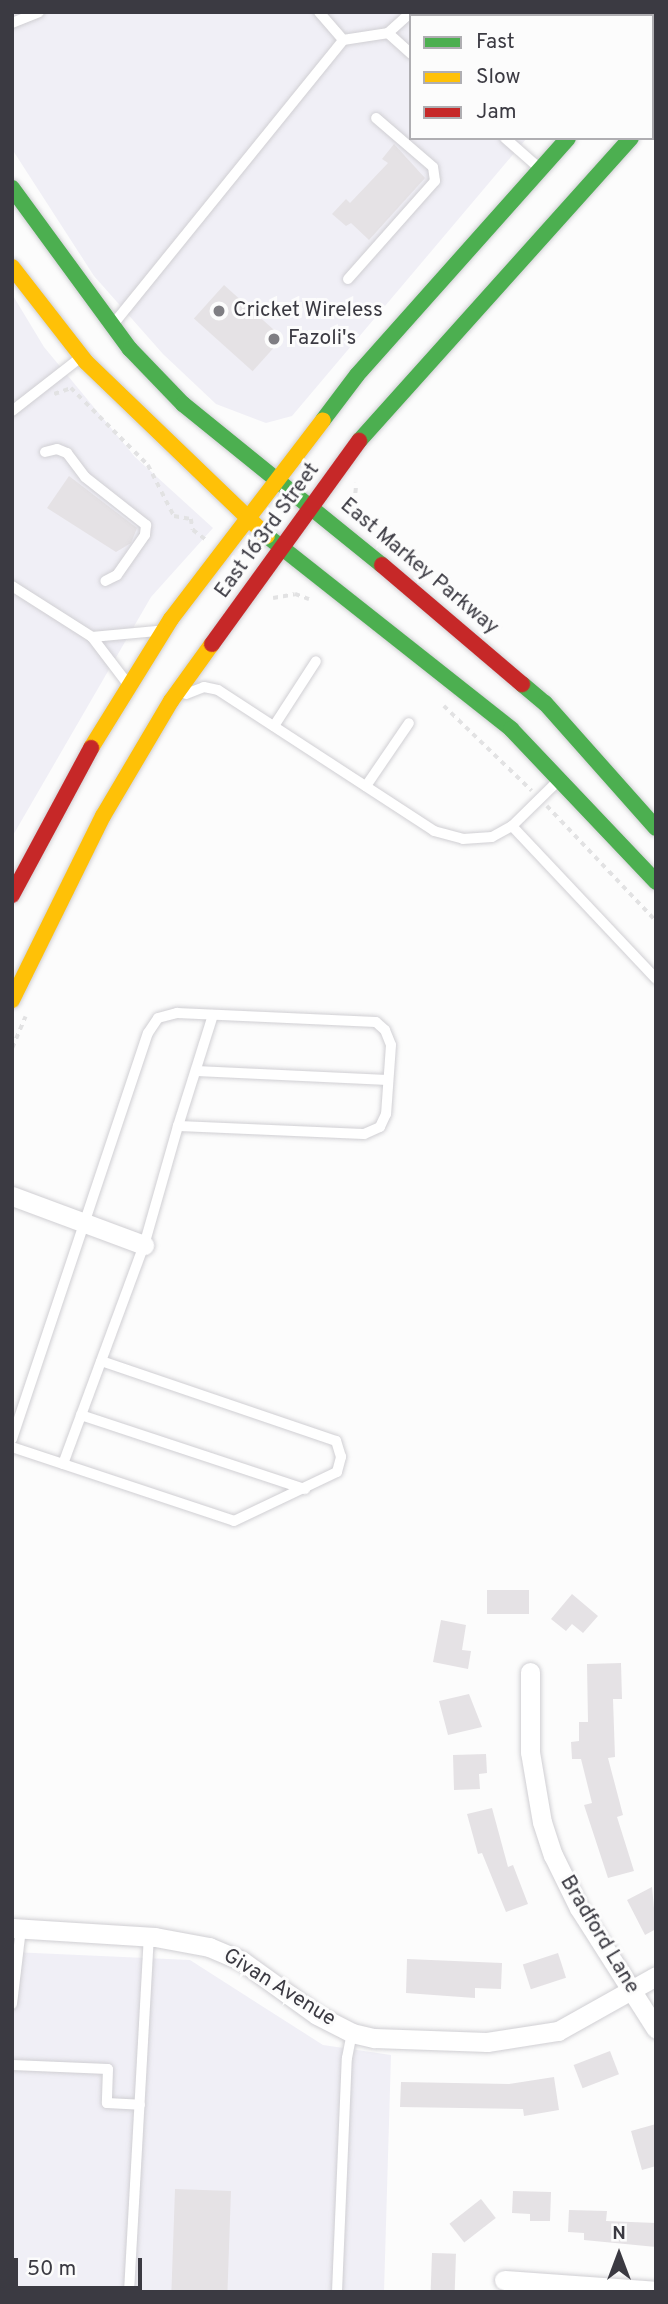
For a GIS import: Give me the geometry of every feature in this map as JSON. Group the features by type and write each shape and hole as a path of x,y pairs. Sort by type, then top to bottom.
{"main road":[{"name":"East 163rd Street","path":"12,895 71,780 166,628 357,375 566,140"},
{"name":"East 163rd Street","path":"12,1000 103,816 171,701 313,506 419,371 629,140"},
{"name":"East Markey Parkway","path":"12,188 113,325 183,404 313,506 545,703 656,828"},
{"path":"12,267 82,357 247,520 281,551 511,729 656,882"}],"street":[{"path":"12,1196 144,1245"},
{"name":"Bradford Lane","path":"530,1672 530,1752 542,1822 566,1886 656,2029"},
{"name":"Givan Avenue","path":"16,1928 149,1937 209,1947 242,1961 352,2033 374,2038 487,2042 558,2031 656,1976"},
{"path":"504,2280 656,2291"}],"lane":[{"path":"12,23 38,12"},
{"path":"319,12 343,40"},
{"path":"113,325 343,40 388,33 411,12"},
{"path":"388,33 409,52"},
{"path":"348,279 435,181 433,167 376,118"},
{"path":"507,140 540,170"},
{"path":"12,411 82,357"},
{"path":"45,452 57,449 67,453 85,477 146,525 145,535 117,575 105,581"},
{"path":"12,586 92,637 116,663 129,687"},
{"path":"92,637 136,636 166,628"},
{"path":"274,726 316,661"},
{"path":"171,701 204,687 218,690 434,831 463,839 492,837 512,826 559,779"},
{"path":"366,786 409,723"},
{"path":"512,826 656,979"},
{"path":"12,1439 148,1033 158,1018 177,1013 376,1022 385,1030 391,1045 386,1114 380,1127 365,1134 178,1126"},
{"path":"63,1464 144,1245 213,1015"},
{"path":"196,1071 388,1080"},
{"path":"12,1447 234,1521 337,1472 341,1457 336,1441 101,1361"},
{"path":"81,1415 305,1489"},
{"path":"12,2004 16,1928"},
{"path":"130,2292 149,1937"},
{"path":"337,2292 346,2058 352,2033"},
{"path":"12,2065 108,2069 107,2103 140,2105"}],"path":[{"path":"52,394 71,388 148,465 174,516 191,519 193,530 223,551"},
{"path":"260,578 284,594 317,602"},
{"path":"268,600 284,594"},
{"path":"438,700 540,799 656,921"},
{"path":"12,1048 27,1011"}],"shaded area":[{"path":"12,12 634,12 409,14 409,140 525,140 292,416 266,423 216,404 163,354 94,276 12,149"},
{"path":"12,294 44,347 135,457 213,528 151,597 12,837"},
{"path":"12,1952 190,1960 323,2045 391,2055 384,2292 12,2292"}],"building":[{"path":"394,144 425,178 369,240 351,223 346,226 332,214 346,199 350,203 388,163 382,159"},
{"path":"224,285 283,338 253,371 194,318"},
{"path":"69,476 137,528 131,543 116,552 47,508"},
{"path":"487,1590 529,1590 529,1614 487,1614"},
{"path":"572,1594 598,1616 583,1633 572,1624 566,1631 551,1619"},
{"path":"441,1620 466,1625 462,1650 471,1651 468,1669 433,1662"},
{"path":"621,1663 622,1699 613,1699 615,1757 608,1758 623,1815 617,1817 634,1871 608,1878 584,1805 592,1803 581,1759 572,1759 571,1742 579,1741 579,1722 588,1722 587,1664"},
{"path":"469,1694 482,1727 448,1735 439,1701"},
{"path":"486,1754 487,1773 479,1774 480,1789 454,1790 453,1755"},
{"path":"492,1808 508,1867 513,1865 528,1904 506,1912 482,1853 478,1854 467,1814"},
{"path":"652,1887 656,1929 645,1935 627,1900"},
{"path":"558,1953 566,1978 531,1989 523,1964"},
{"path":"407,1959 502,1963 501,1989 475,1988 475,1998 406,1993"},
{"path":"610,2051 619,2074 583,2088 574,2065"},
{"path":"554,2077 559,2110 524,2116 523,2109 400,2107 401,2082 509,2084"},
{"path":"656,2124 656,2166 642,2170 631,2131"},
{"path":"175,2189 231,2191 227,2292 171,2292"},
{"path":"513,2191 551,2192 550,2221 530,2221 530,2214 512,2213"},
{"path":"481,2199 496,2218 464,2243 449,2224"},
{"path":"569,2210 607,2211 606,2221 656,2223 656,2247 584,2240 584,2233 568,2232"},
{"path":"432,2253 456,2254 455,2292 431,2292"}],"traffic: fast":[{"path":"323,420 357,375 566,140"},
{"path":"359,441 629,140"},
{"path":"12,188 130,349 183,404 382,565"},
{"path":"267,536 511,729 656,882"},
{"path":"522,684 545,703 656,828"}],"traffic: slow":[{"path":"12,267 86,362 267,536"},
{"path":"91,748 171,619 323,420"},
{"path":"12,1000 103,816 171,701 212,644"}],"traffic: jam":[{"path":"212,644 359,441"},
{"path":"382,565 522,684"},
{"path":"12,895 91,748"}],"place":[{"name":"Cricket Wireless","path":"219,311"},
{"name":"Fazoli's","path":"274,339"}]}
